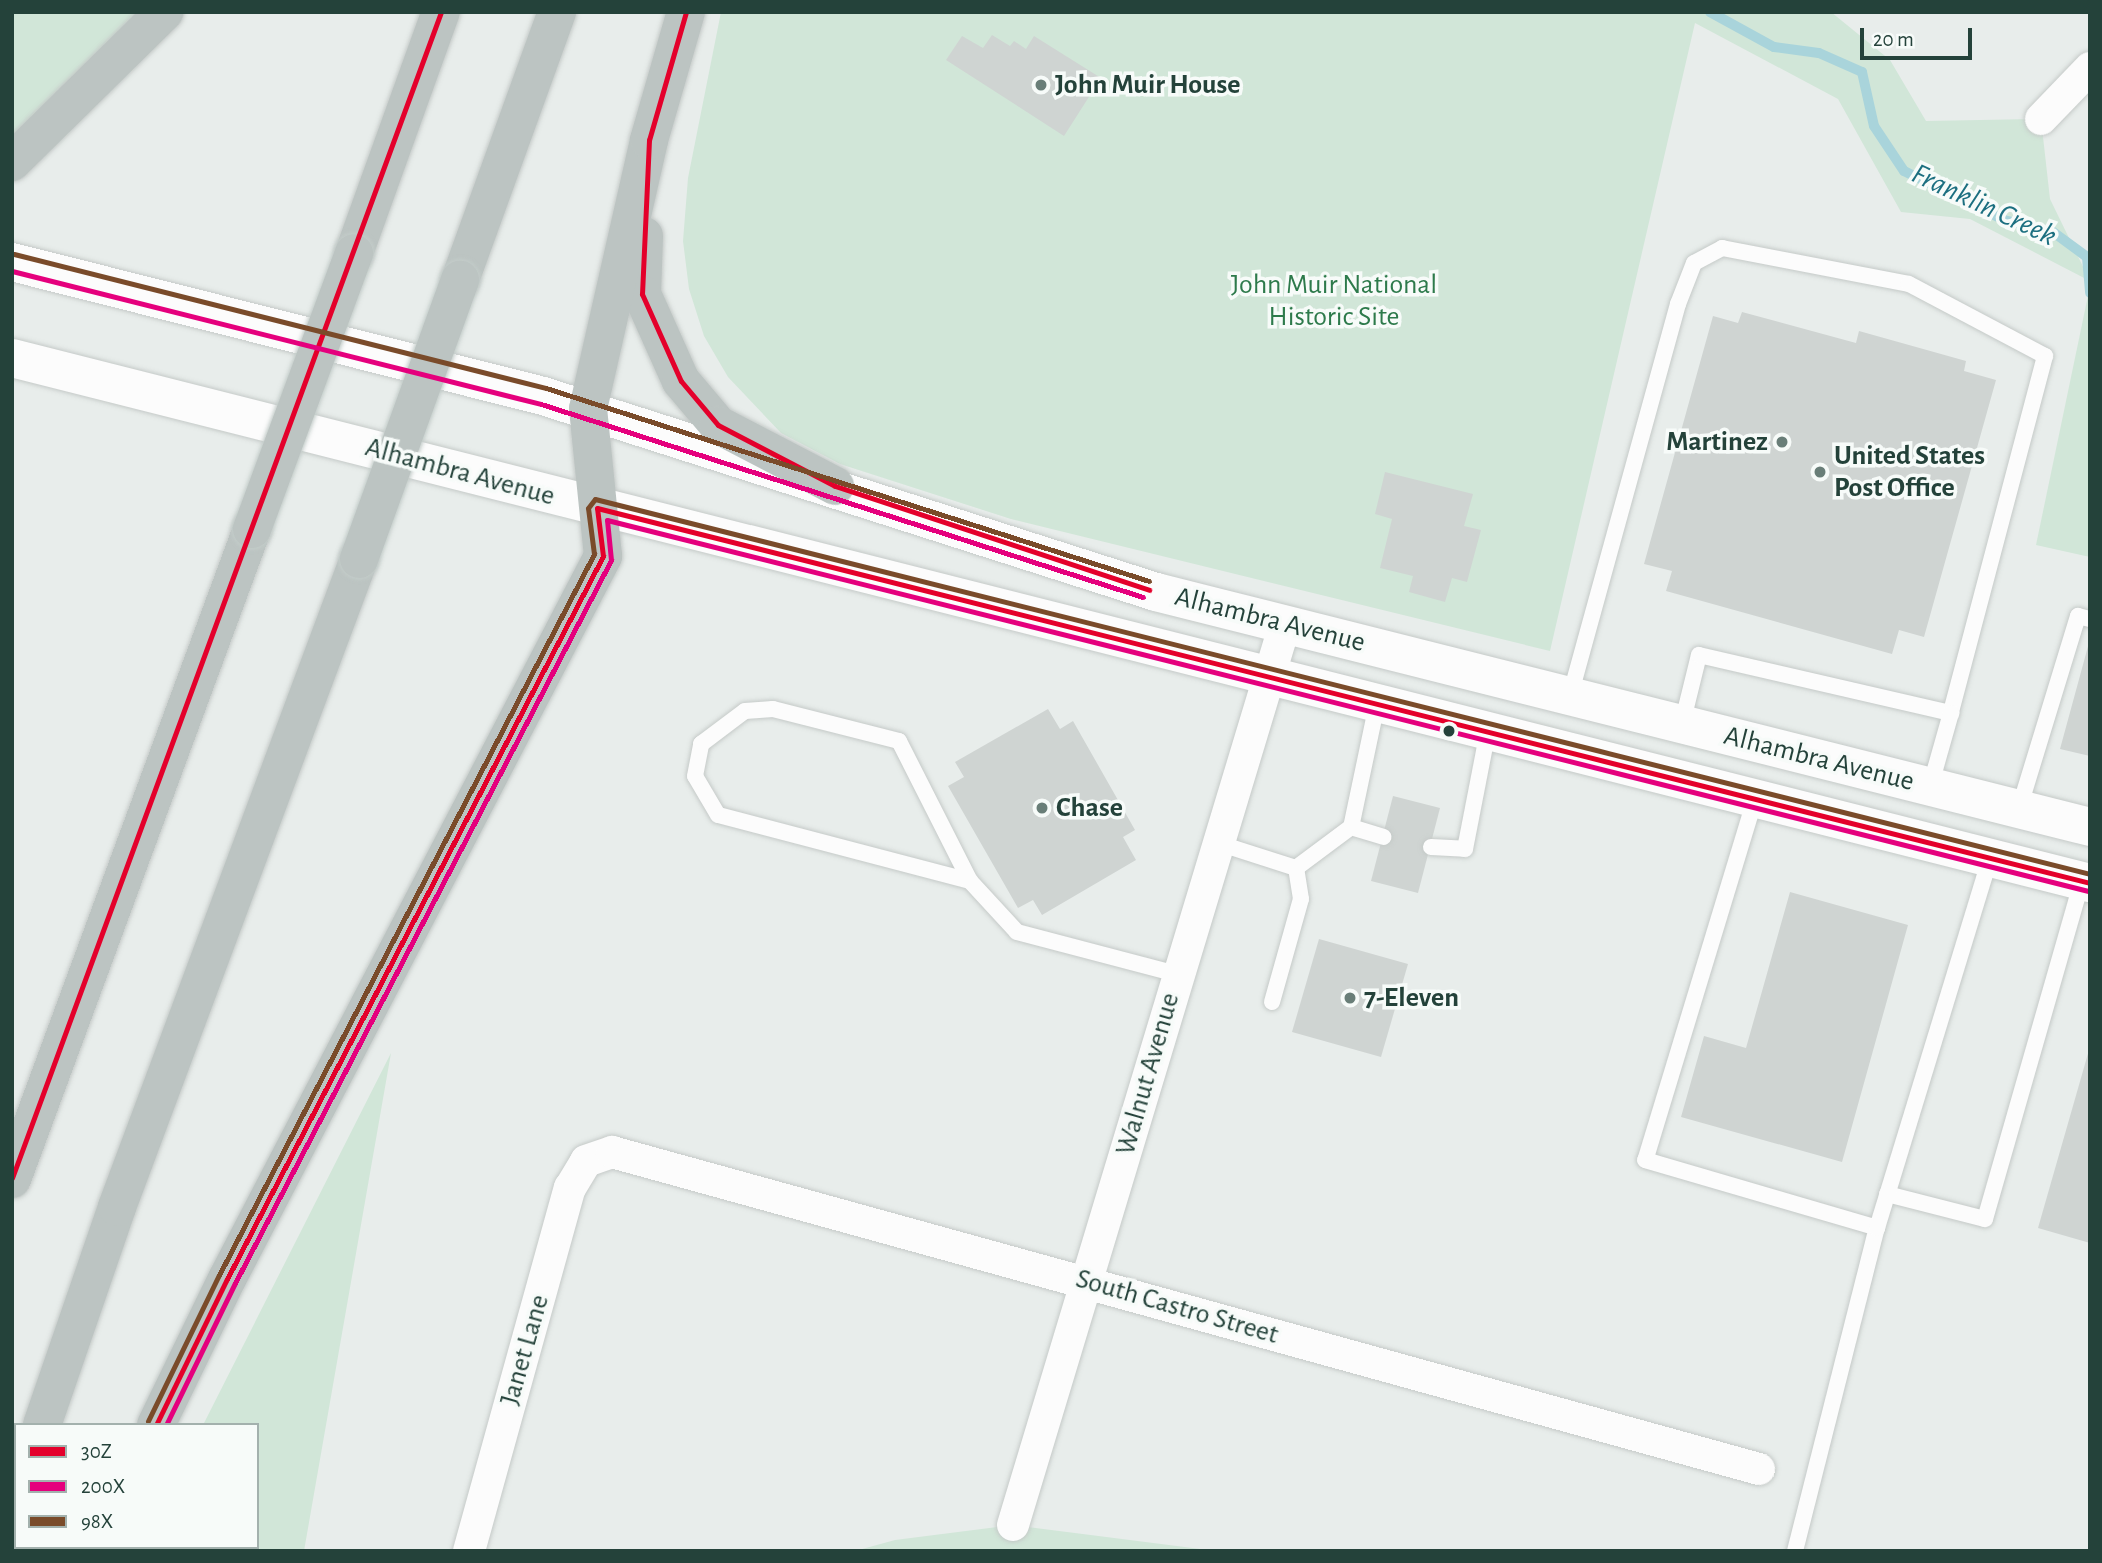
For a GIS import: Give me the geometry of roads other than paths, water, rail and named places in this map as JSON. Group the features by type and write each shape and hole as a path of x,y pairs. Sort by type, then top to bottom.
{"highway":[{"path":"12,162 164,12"},
{"path":"12,1180 441,12"},
{"path":"42,1423 122,1194 359,559 557,12"},
{"path":"157,1423 227,1279 603,556 588,409 649,140 686,12"},
{"path":"649,140 642,294 681,382 718,425 835,486"}],"main road":[{"name":"Alhambra Avenue","path":"12,262 588,409 835,486 1121,581 2090,827"},
{"name":"Alhambra Avenue","path":"12,358 597,508 2086,882"}],"street":[{"path":"2041,119 2090,68"},
{"name":"Walnut Avenue","path":"1013,1525 1177,974 1221,844 1285,624"},
{"name":"South Castro Street","path":"594,1156 631,1155 1759,1469"},
{"name":"Janet Lane","path":"469,1551 570,1188 580,1169 594,1156"}],"lane":[{"path":"1570,696 1678,304 1694,262 1721,248 1909,284 2045,356 1930,787"},
{"path":"2018,809 2078,616 2090,619"},
{"path":"1682,724 1699,655 1951,713"},
{"path":"1296,868 1351,827 1377,704"},
{"path":"970,881 718,815 695,776 701,744 745,711 774,709 899,741 970,881 1017,932 1177,974"},
{"path":"1431,847 1465,849 1488,732"},
{"path":"1755,799 1645,1160 1877,1227"},
{"path":"1351,827 1383,837"},
{"path":"1221,844 1296,868"},
{"path":"1796,1551 1877,1227 1990,858"},
{"path":"1272,1002 1301,899 1296,868"},
{"path":"1887,1195 1985,1219 2086,882"}],"waterway":[{"name":"Franklin Creek","path":"1710,12 1774,47 1819,53 1862,72 1874,126 1904,171 2004,220 2053,232 2087,257 2090,293"}],"place":[{"name":"John Muir House","path":"1041,85"},
{"name":"Martinez","path":"1782,442"},
{"name":"United States Post Office","path":"1820,472"},
{"name":"Chase","path":"1042,808"},
{"name":"7-Eleven","path":"1350,998"}],"park label":[{"name":"John Muir National Historic Site","path":"1334,301"}]}
